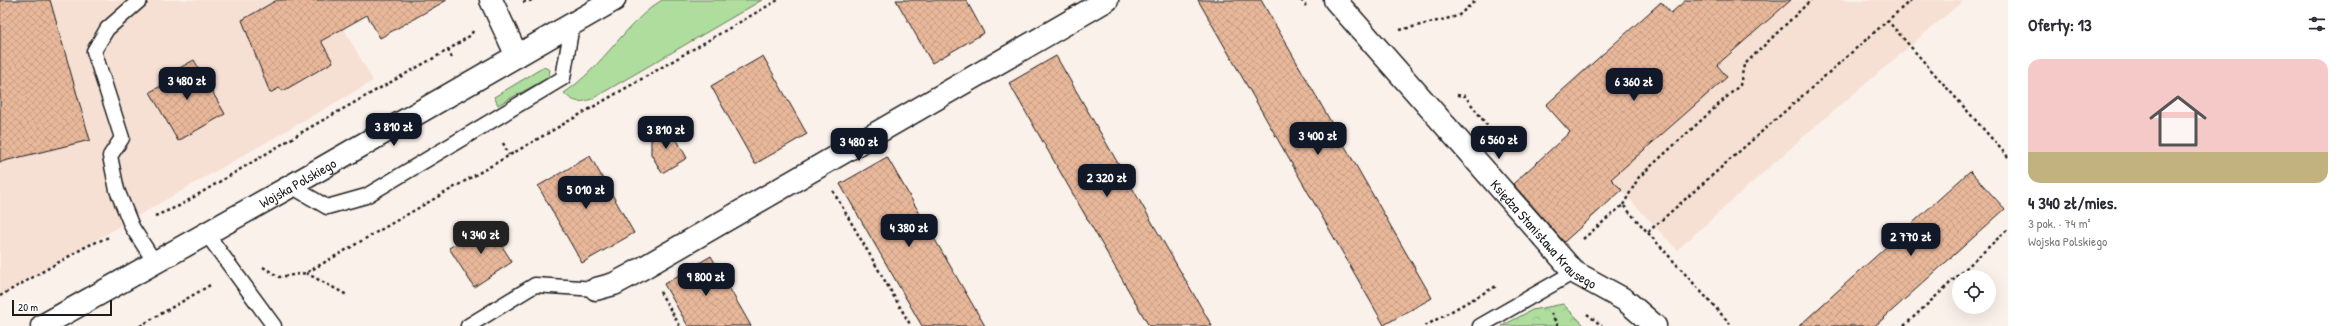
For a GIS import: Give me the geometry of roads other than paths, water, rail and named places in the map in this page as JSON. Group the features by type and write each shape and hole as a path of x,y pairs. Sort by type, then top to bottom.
{"street":[{"path":"491,0 517,56"},
{"name":"Wojska Polskiego","path":"42,326 154,261 291,186 614,0"},
{"path":"596,289 614,284 630,276 1107,0"},
{"name":"Księdza Stanisława Krausego","path":"1335,0 1574,272 1625,300 1655,326"}],"lane":[{"path":"140,0 107,29 94,51 122,138 110,156 117,190 132,227 154,261"},
{"path":"291,186 327,207 366,196 563,78 572,25"},
{"path":"206,233 274,326"},
{"path":"1480,326 1574,272"},
{"path":"468,326 535,285 596,289"}]}
